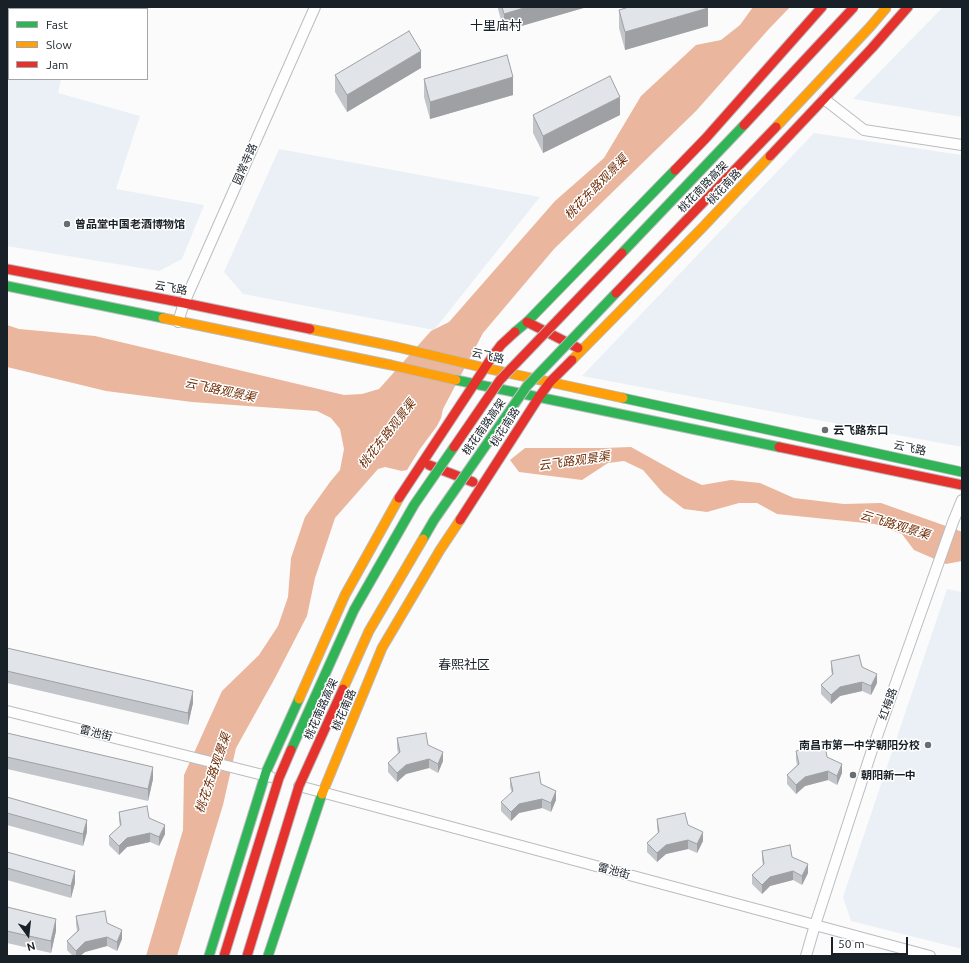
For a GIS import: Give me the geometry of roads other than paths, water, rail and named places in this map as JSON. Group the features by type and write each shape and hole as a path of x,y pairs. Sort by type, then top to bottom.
{"main road":[{"path":"209,956 264,775 345,595 402,492 422,463 471,382 481,367 492,357 501,345 528,322 706,138 822,7"},
{"name":"桃花南路高架","path":"224,956 279,778 354,610 414,504 500,380 748,121 854,7"},
{"name":"桃花南路高架","path":"247,956 299,786 369,631 434,520 527,386 747,158 887,7"},
{"name":"桃花南路","path":"268,956 322,793 382,648 440,550 539,397 550,382 702,228 872,48 908,7"},
{"name":"云飞路","path":"7,269 184,303 397,347 481,367 962,472"},
{"path":"7,286 962,485"},
{"path":"528,322 582,350"},
{"path":"422,463 482,486"}],"street":[{"name":"园常寺路","path":"178,322 184,303 315,7"},
{"path":"824,99 864,130 962,145"},
{"name":"红梅路","path":"806,956 871,753 962,500"},
{"name":"雷池街","path":"7,711 279,778"},
{"name":"雷池街","path":"299,786 930,956"}],"water":[{"path":"753,7 790,7 696,111 554,249 483,333 443,409 437,426 407,470 402,471 385,467 378,469 335,518 315,578 307,616 236,748 223,805 177,956 146,956 183,830 184,775 222,691 259,655 278,626 288,597 291,558 305,517 340,470 344,449 340,429 331,418 317,411 192,402 106,391 7,367 7,325 19,329 95,336 344,395 362,394 379,389 431,331 449,322 555,201 604,158 641,96 696,45 721,40 740,25"},
{"name":"云飞路观景渠","path":"631,447 702,485 731,480 760,483 794,498 844,504 881,503 962,532 962,561 946,564 914,550 902,534 875,524 777,514 757,503 739,503 707,512 684,509 663,493 643,470 624,461 608,463 582,480 519,472 510,460 525,448"}],"place":[{"name":"曾品堂中国老酒博物馆","path":"67,224"},
{"name":"云飞路东口","path":"825,430"},
{"name":"南昌市第一中学朝阳分校","path":"928,745"},
{"name":"朝阳新一中","path":"853,775"}],"district":[{"name":"十里庙村","path":"496,26"},
{"name":"春熙社区","path":"464,665"}],"water label":[{"name":"桃花东路观景渠","path":"596,187"},
{"name":"桃花东路观景渠","path":"387,434"},
{"name":"桃花东路观景渠","path":"213,773"}]}
